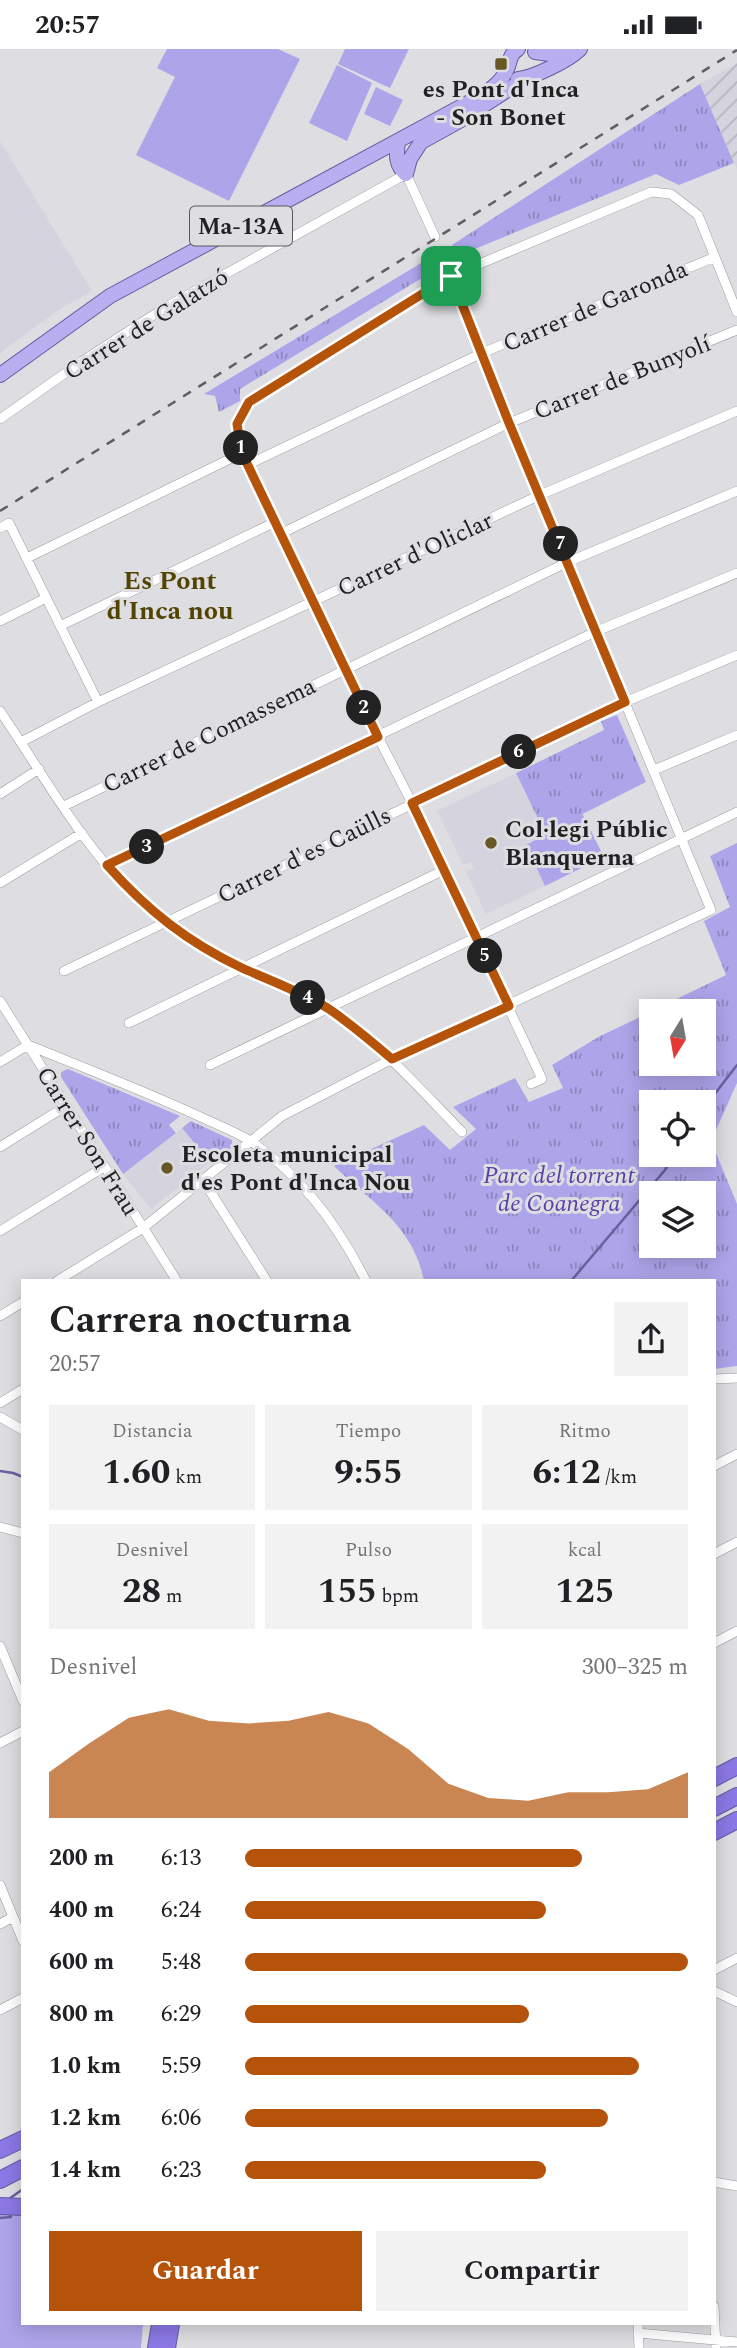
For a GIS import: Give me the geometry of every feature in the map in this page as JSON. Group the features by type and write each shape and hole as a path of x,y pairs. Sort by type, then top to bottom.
{"highway":[{"path":"716,1777 737,1766"},
{"path":"716,1807 737,1796"},
{"path":"716,1831 737,1820"},
{"path":"0,2150 21,2140"},
{"path":"0,2180 21,2169"},
{"path":"0,2206 21,2207"},
{"path":"147,2348 149,2325"},
{"path":"156,2348 160,2325"},
{"path":"167,2348 171,2325"}],"main road":[{"path":"533,51 550,54 569,49"},
{"name":"Ma-13A","path":"0,375 110,296 491,90 527,77 572,56 580,49"},
{"path":"403,172 421,142 527,77 540,63 533,51"},
{"path":"509,56 513,74 527,77"},
{"path":"491,90 498,83 509,56"},
{"path":"398,142 397,159 403,172"},
{"path":"371,157 388,161 403,172"}],"street":[{"path":"403,172 435,237"},
{"name":"Carrer de Galatzó","path":"0,419 166,307 403,172"},
{"path":"531,1084 542,1079 477,938 247,465 237,424 249,402 451,276 651,193 671,194 698,215 737,312"},
{"path":"60,1279 143,1228 282,1116 392,1059 711,910 440,251"},
{"name":"Carrer de Garonda","path":"247,465 482,353 715,257"},
{"name":"Carrer de Bunyolí","path":"280,534 509,423 737,330"},
{"name":"Carrer d'Oliclar","path":"21,742 98,702 540,495 737,411"},
{"path":"27,558 242,453"},
{"name":"Carrer de Comassema","path":"64,806 568,562 737,491"},
{"path":"60,626 275,522"},
{"path":"0,528 9,523 98,702"},
{"path":"107,865 597,631 737,573"},
{"path":"0,621 46,598"},
{"name":"Carrer d'es Caülls","path":"64,971 625,702 737,655"},
{"path":"0,711 82,833 138,900 207,950 329,1009 392,1059 462,1132"},
{"path":"654,770 737,735"},
{"path":"0,794 39,769"},
{"path":"211,1065 737,812"},
{"path":"0,883 82,833"},
{"path":"129,1023 444,870"},
{"name":"Carrer Son Frau","path":"0,1001 176,1279"},
{"path":"0,1062 28,1045 185,1109 251,1141 288,1172 319,1205 336,1227 365,1279"},
{"path":"0,1147 66,1106"},
{"path":"0,1231 104,1167"},
{"path":"203,1180 266,1279"},
{"path":"0,1316 21,1303"},
{"path":"716,1379 737,1378"},
{"path":"0,1403 21,1390"},
{"path":"0,1417 21,1429"},
{"path":"716,1465 737,1454"},
{"path":"0,1527 21,1532"},
{"path":"716,1553 737,1542"},
{"path":"716,1642 737,1631"},
{"path":"0,1646 21,1695"},
{"path":"0,1743 21,1732"},
{"path":"0,1885 21,1936"},
{"path":"0,1924 13,1917"},
{"path":"716,1970 737,1958"},
{"path":"716,1992 737,2002"},
{"path":"0,2010 21,1999"},
{"path":"716,2182 737,2186"},
{"path":"715,2325 716,2344"},
{"path":"639,2348 638,2329 716,2344 737,2342"}],"shaded area":[{"path":"737,63 737,169 700,84"},
{"path":"0,141 92,291 60,309 0,353"},
{"name":"Col·legi Públic Blanquerna","path":"516,773 545,833 526,845 545,886 486,914 466,872 474,868 471,862 463,865 437,811"},
{"name":"Escoleta municipal d'es Pont d'Inca Nou","path":"182,1128 210,1162 151,1209 123,1174"}],"green space":[{"path":"167,49 278,49 300,59 229,201 136,155 175,77 157,68"},
{"path":"345,49 409,49 390,88 338,64"},
{"path":"337,65 372,83 347,141 309,123"},
{"path":"700,84 734,163 679,185 656,174 458,256 452,245"},
{"path":"376,87 403,100 390,126 364,114"},
{"path":"431,257 435,270 240,389 240,401 219,412 215,396 204,394"},
{"path":"617,715 646,782 545,833 516,773 604,730 601,721"},
{"path":"582,813 604,857 545,886 526,845"},
{"name":"Parc del torrent de Coanegra","path":"737,843 737,1083 716,1130 716,1090 639,1090 639,1167 716,1167 716,1153 737,1204 737,1366 716,1369 716,1279 424,1279 419,1261 401,1230 334,1166 424,1125 450,1150 476,1129 453,1107 515,1078 529,1102 563,1088 552,1065 600,1036 639,1018 639,1076 716,1076 716,999 677,999 726,975 704,921 730,907 710,856"},
{"path":"68,1069 180,1116 169,1125 176,1133 123,1174 61,1077 61,1072"},
{"path":"191,1121 232,1140 233,1147 212,1164 182,1128"},
{"path":"0,2214 21,2214 21,2325 143,2325 141,2348 0,2348"}],"waterway":[{"path":"716,1092 737,1065"},
{"path":"573,1279 667,1167"},
{"path":"0,1471 21,1476"},
{"path":"9,2199 21,2190"},
{"path":"0,2218 11,2217 10,2215"}],"railway":[{"path":"0,511 737,50"}],"place":[{"name":"es Pont d'Inca - Son Bonet","path":"501,64"},
{"name":"Col·legi Públic Blanquerna","path":"491,843"},
{"name":"Escoleta municipal d'es Pont d'Inca Nou","path":"167,1168"}],"district":[{"name":"Es Pont d'Inca nou","path":"170,594"}],"route":[{"path":"451,276 625,702 412,803 509,1006 392,1059 329,1009 207,950 138,900 107,865 378,737 242,453 237,424 249,402 451,276"}]}
